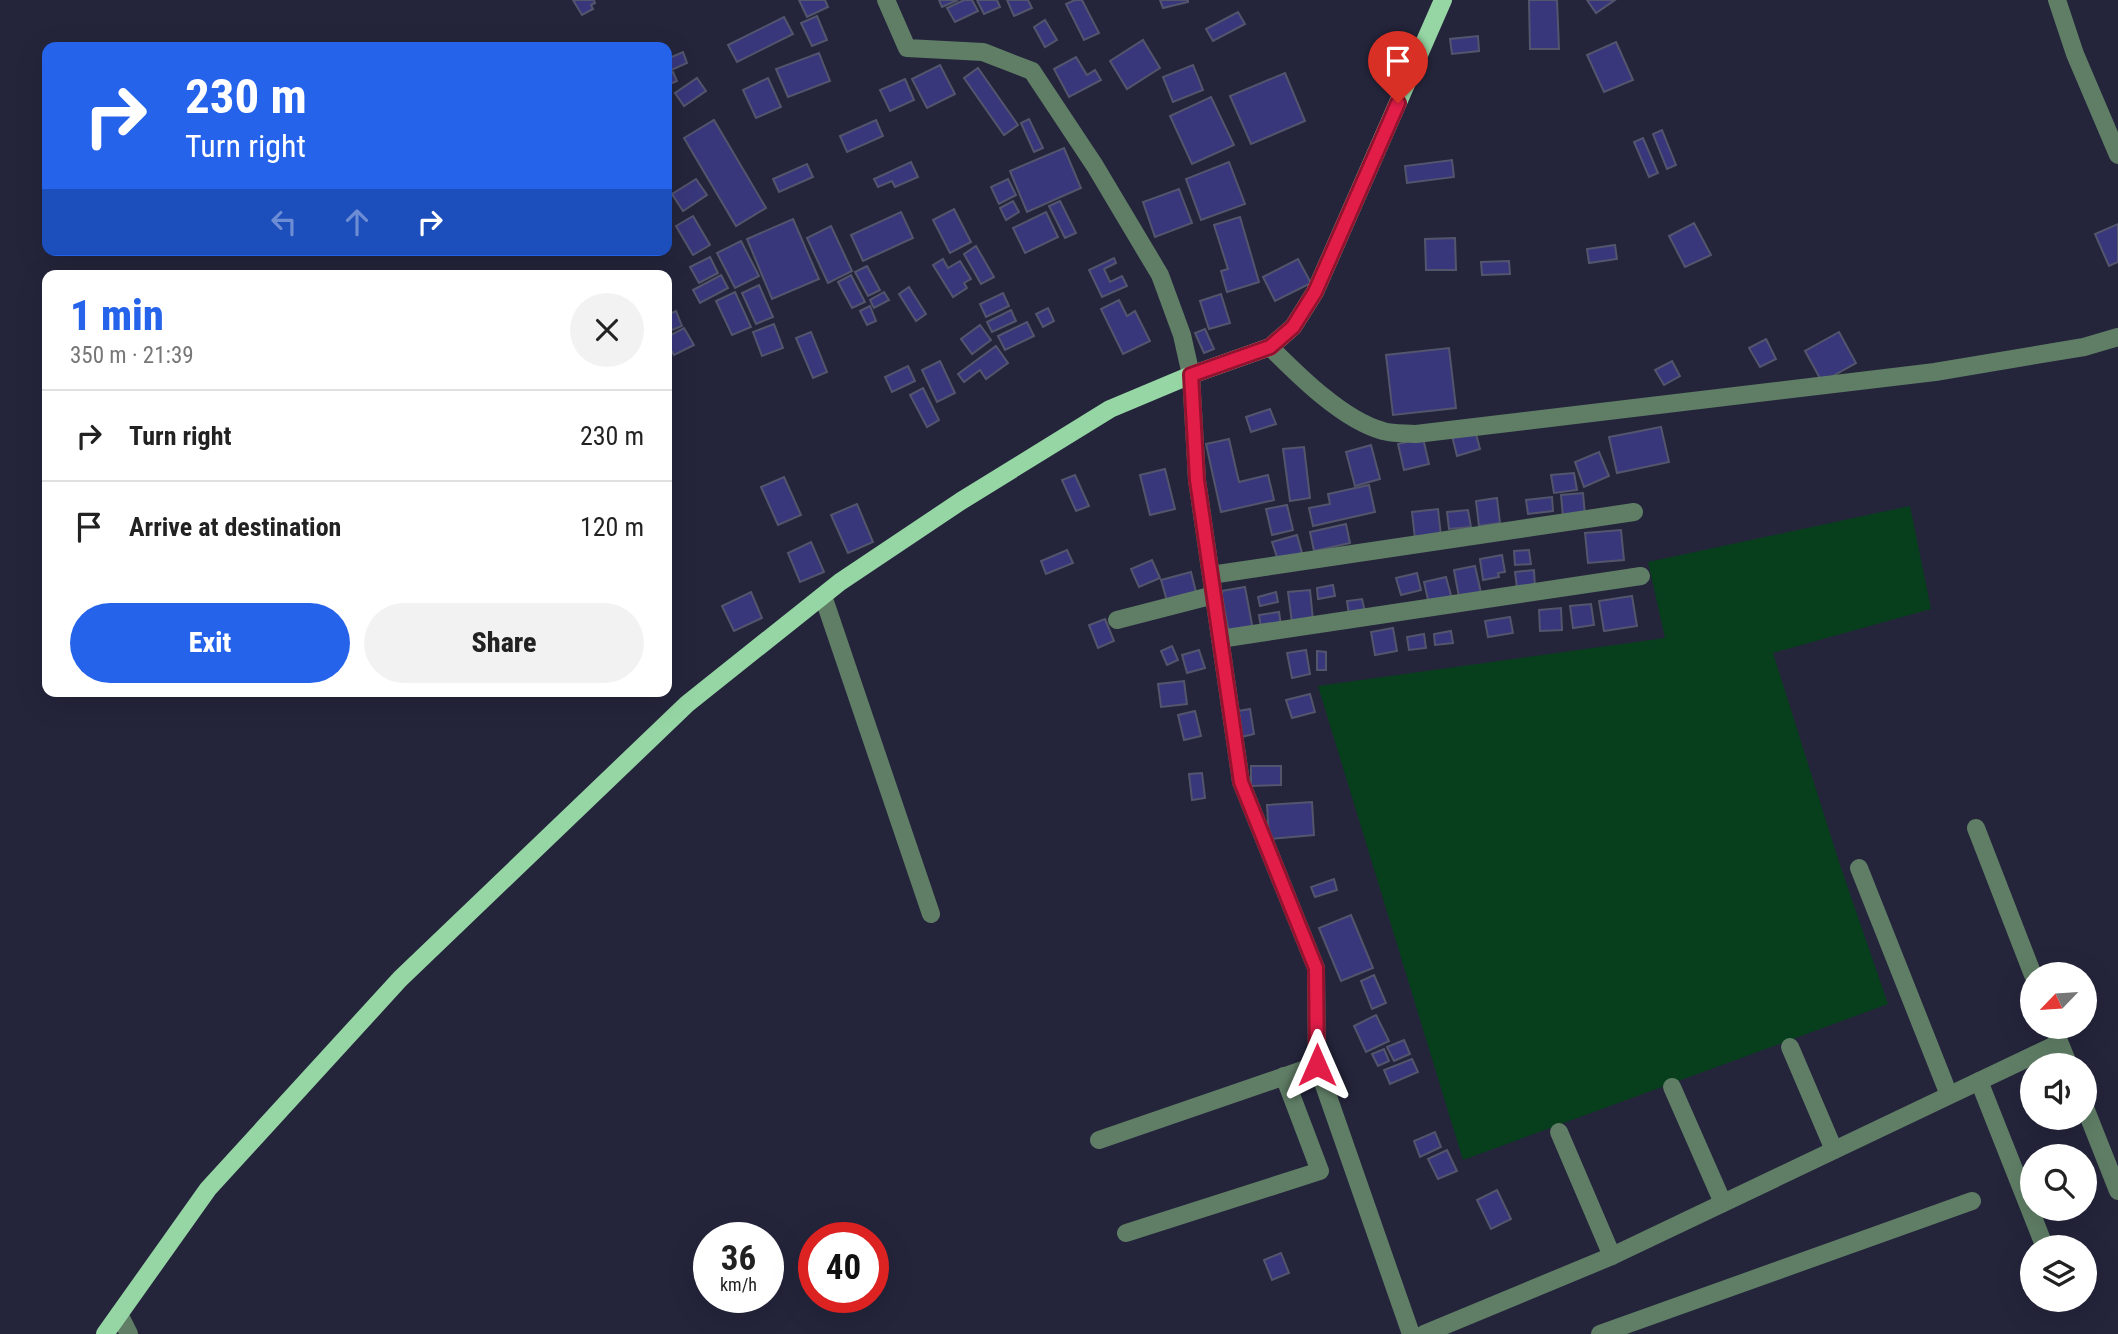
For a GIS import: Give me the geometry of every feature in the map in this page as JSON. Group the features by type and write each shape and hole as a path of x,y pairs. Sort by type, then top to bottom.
{"main road":[{"path":"105,1334 208,1189 400,979 687,704 840,582 961,501 1110,409 1191,375 1270,347 1293,327 1315,292 1443,0"}],"street":[{"path":"886,0 907,48 983,52 1031,71 1095,166 1160,275 1182,335 1191,375 1197,480 1241,782 1316,968 1317,1065 1411,1334"},
{"path":"2057,0 2075,54 2118,155"},
{"path":"1270,347 1334,405 1362,424 1385,432 1416,434 1935,372 2084,347 2118,337"},
{"path":"1211,575 1634,512"},
{"path":"1220,639 1641,576"},
{"path":"1118,620 1214,595"},
{"path":"823,596 931,914"},
{"path":"1976,828 2028,962"},
{"path":"1859,868 1949,1095"},
{"path":"1424,1334 1612,1256 1979,1081 2048,1040"},
{"path":"1790,1047 1834,1150"},
{"path":"1099,1139 1317,1065"},
{"path":"1126,1233 1320,1171 1284,1076"},
{"path":"1979,1081 2040,1235"},
{"path":"1672,1087 1723,1203"},
{"path":"2094,1130 2118,1191"},
{"path":"1559,1132 1612,1256"},
{"path":"1600,1334 1972,1200"},
{"path":"119,1314 129,1334"}],"green space":[{"path":"1910,506 1931,609 1773,653 1839,862 1888,1004 1463,1160 1318,686 1665,638 1648,562"}],"building":[{"path":"573,0 594,0 595,3 591,5 593,9 582,15"},
{"path":"799,0 825,0 828,7 807,17"},
{"path":"939,0 958,0 942,7"},
{"path":"964,0 972,0 978,11 955,22 947,8"},
{"path":"977,0 997,0 1000,7 984,14"},
{"path":"1007,0 1028,0 1032,8 1014,16"},
{"path":"1082,0 1099,33 1084,40 1066,4"},
{"path":"1160,0 1188,0 1188,2 1163,8"},
{"path":"1529,0 1557,0 1559,49 1530,49"},
{"path":"1587,0 1615,0 1596,13"},
{"path":"1238,12 1245,24 1213,41 1206,29"},
{"path":"817,16 827,40 812,46 801,23"},
{"path":"784,17 793,34 737,62 728,45"},
{"path":"1045,20 1057,40 1045,47 1034,27"},
{"path":"1478,36 1479,51 1452,54 1450,39"},
{"path":"1143,40 1160,68 1127,89 1110,61"},
{"path":"1616,42 1633,80 1604,92 1587,55"},
{"path":"683,52 687,63 672,70 672,57"},
{"path":"819,53 830,81 788,97 776,69"},
{"path":"1076,57 1087,75 1095,70 1101,80 1069,97 1054,69"},
{"path":"940,65 955,94 927,108 912,79"},
{"path":"1193,65 1203,90 1173,102 1163,77"},
{"path":"978,68 1018,125 1004,135 964,78"},
{"path":"672,72 677,81 672,83"},
{"path":"1285,73 1305,121 1251,144 1230,96"},
{"path":"697,78 706,91 684,106 675,93"},
{"path":"768,78 781,107 756,118 743,90"},
{"path":"905,79 914,100 890,111 880,90"},
{"path":"1211,97 1234,145 1192,164 1170,116"},
{"path":"1029,119 1043,148 1034,152 1021,123"},
{"path":"714,120 766,208 736,226 684,138"},
{"path":"876,120 883,136 847,152 840,136"},
{"path":"1662,130 1676,165 1667,169 1653,134"},
{"path":"1643,138 1658,173 1649,177 1634,142"},
{"path":"1064,148 1081,188 1027,212 1010,171"},
{"path":"1452,160 1454,177 1407,183 1405,166"},
{"path":"911,162 918,177 895,187 892,181 878,187 874,179"},
{"path":"1229,162 1245,204 1201,220 1186,179"},
{"path":"807,164 813,177 779,192 773,179"},
{"path":"696,179 707,195 683,211 672,194"},
{"path":"1008,179 1016,195 999,204 991,187"},
{"path":"1179,189 1192,223 1155,237 1143,202"},
{"path":"1013,201 1019,212 1006,220 1000,208"},
{"path":"1060,201 1076,233 1065,238 1049,206"},
{"path":"954,209 971,242 950,253 933,220"},
{"path":"901,212 913,238 863,261 851,235"},
{"path":"1046,212 1058,237 1025,253 1013,228"},
{"path":"693,216 710,245 693,255 676,226"},
{"path":"1240,217 1259,282 1227,292 1221,271 1228,269 1214,225"},
{"path":"793,219 819,279 772,299 747,239"},
{"path":"1694,223 1711,255 1685,267 1669,236"},
{"path":"2118,224 2118,262 2109,266 2095,234"},
{"path":"831,226 852,271 828,283 807,238"},
{"path":"1455,238 1456,270 1426,270 1425,239"},
{"path":"741,241 759,276 735,288 717,253"},
{"path":"1615,245 1617,259 1589,263 1587,249"},
{"path":"976,246 994,277 981,284 964,254"},
{"path":"710,257 718,273 699,283 690,267"},
{"path":"1114,258 1116,263 1104,269 1110,282 1122,276 1127,286 1102,297 1089,270"},
{"path":"943,259 948,268 960,261 971,279 964,283 967,288 953,297 933,265"},
{"path":"1298,259 1311,283 1275,301 1263,277"},
{"path":"1509,261 1510,274 1482,275 1481,262"},
{"path":"867,266 880,290 868,296 855,272"},
{"path":"721,275 728,288 700,303 693,290"},
{"path":"851,275 865,302 852,308 838,282"},
{"path":"759,285 773,317 756,324 742,293"},
{"path":"909,287 926,314 916,321 899,294"},
{"path":"735,292 751,327 732,335 716,301"},
{"path":"884,292 889,300 874,308 870,300"},
{"path":"1003,293 1009,306 986,317 980,304"},
{"path":"1221,294 1230,323 1209,329 1200,301"},
{"path":"1119,300 1127,316 1135,311 1150,341 1123,354 1101,309"},
{"path":"870,306 876,321 867,325 860,311"},
{"path":"1048,308 1054,321 1043,327 1036,314"},
{"path":"1011,310 1016,321 992,332 987,322"},
{"path":"676,311 682,326 672,330 672,313"},
{"path":"1027,322 1034,336 1005,350 998,336"},
{"path":"774,324 783,348 762,356 753,332"},
{"path":"980,325 991,340 972,354 961,339"},
{"path":"684,328 694,345 674,355 672,334"},
{"path":"1205,329 1214,349 1204,353 1195,333"},
{"path":"811,332 827,372 813,378 796,338"},
{"path":"1839,332 1856,363 1822,382 1805,351"},
{"path":"1766,339 1776,359 1760,367 1749,348"},
{"path":"996,346 1008,363 986,379 980,370 964,382 958,374"},
{"path":"1449,348 1456,408 1393,415 1386,355"},
{"path":"940,361 955,393 937,402 922,370"},
{"path":"1672,361 1680,376 1664,385 1655,370"},
{"path":"908,366 915,381 892,392 885,377"},
{"path":"923,388 939,420 927,427 910,395"},
{"path":"1270,409 1276,424 1251,432 1246,417"},
{"path":"1661,427 1669,462 1617,473 1609,437"},
{"path":"1475,430 1480,449 1457,456 1452,436"},
{"path":"1423,438 1429,464 1404,470 1398,444"},
{"path":"1229,439 1239,482 1268,475 1274,500 1221,512 1206,444"},
{"path":"1371,445 1380,479 1355,486 1346,452"},
{"path":"1304,447 1310,498 1290,501 1283,449"},
{"path":"1599,452 1609,476 1584,487 1575,462"},
{"path":"1165,469 1175,509 1150,515 1140,475"},
{"path":"1574,473 1577,490 1554,493 1551,475"},
{"path":"1075,475 1089,506 1076,511 1062,480"},
{"path":"784,477 801,515 778,525 761,487"},
{"path":"1369,485 1375,512 1313,526 1309,508 1330,504 1328,494"},
{"path":"1583,493 1585,515 1563,517 1561,495"},
{"path":"1552,497 1553,511 1528,514 1526,500"},
{"path":"1497,498 1500,523 1479,526 1476,501"},
{"path":"857,504 873,542 848,553 831,515"},
{"path":"1287,505 1293,530 1272,535 1266,509"},
{"path":"1438,509 1441,536 1415,539 1412,512"},
{"path":"1468,510 1471,527 1449,529 1447,512"},
{"path":"1346,524 1350,543 1314,551 1310,532"},
{"path":"1621,530 1624,560 1588,563 1585,533"},
{"path":"1297,535 1302,553 1278,560 1272,542"},
{"path":"811,542 824,572 800,582 788,553"},
{"path":"1067,550 1073,563 1046,574 1041,561"},
{"path":"1529,550 1531,564 1515,565 1514,551"},
{"path":"1502,555 1505,572 1498,573 1499,577 1483,580 1480,559"},
{"path":"1152,560 1160,578 1139,587 1131,569"},
{"path":"1475,566 1481,593 1459,597 1454,570"},
{"path":"1534,570 1535,587 1517,588 1515,572"},
{"path":"1191,572 1196,592 1167,601 1161,580"},
{"path":"1417,573 1421,590 1401,595 1396,578"},
{"path":"1446,577 1452,599 1429,604 1424,582"},
{"path":"1333,585 1335,596 1318,599 1317,588"},
{"path":"1245,587 1253,630 1229,634 1221,591"},
{"path":"1310,590 1313,620 1292,623 1288,592"},
{"path":"751,592 762,618 734,631 722,606"},
{"path":"1276,592 1278,602 1260,606 1258,597"},
{"path":"1632,596 1637,626 1604,631 1599,601"},
{"path":"1362,599 1365,612 1349,615 1347,601"},
{"path":"1591,604 1594,625 1573,628 1570,606"},
{"path":"1561,608 1562,630 1540,631 1539,610"},
{"path":"1279,612 1281,625 1261,628 1259,615"},
{"path":"1510,617 1513,633 1488,637 1485,621"},
{"path":"1105,619 1114,641 1098,648 1089,625"},
{"path":"1393,628 1397,651 1375,655 1371,632"},
{"path":"1451,631 1453,643 1435,645 1434,634"},
{"path":"1424,634 1426,648 1409,650 1407,637"},
{"path":"1172,646 1178,660 1167,665 1161,651"},
{"path":"1199,650 1205,668 1187,673 1182,655"},
{"path":"1306,650 1310,674 1292,678 1287,653"},
{"path":"1317,651 1326,652 1326,670 1317,670"},
{"path":"1184,681 1187,704 1161,707 1158,684"},
{"path":"1310,694 1315,712 1292,718 1286,700"},
{"path":"1250,709 1254,734 1237,738 1232,712"},
{"path":"1195,711 1201,736 1184,740 1178,715"},
{"path":"1251,766 1281,766 1281,785 1251,786"},
{"path":"1202,773 1205,798 1192,800 1189,774"},
{"path":"1312,802 1314,835 1269,839 1267,805"},
{"path":"1334,879 1337,890 1315,897 1311,887"},
{"path":"1351,915 1373,968 1341,981 1319,928"},
{"path":"1374,975 1386,1003 1372,1009 1361,981"},
{"path":"1376,1015 1389,1041 1366,1052 1354,1026"},
{"path":"1404,1040 1410,1054 1394,1061 1387,1047"},
{"path":"1384,1049 1389,1061 1378,1066 1372,1054"},
{"path":"1412,1059 1418,1072 1390,1084 1384,1070"},
{"path":"1435,1132 1441,1147 1420,1157 1414,1141"},
{"path":"1447,1150 1457,1171 1438,1179 1428,1159"},
{"path":"1497,1190 1511,1219 1491,1229 1477,1200"},
{"path":"1281,1253 1289,1273 1272,1280 1264,1260"}],"route":[{"path":"1317,1065 1316,968 1241,782 1197,480 1191,375 1270,347 1293,327 1315,292 1398,103"}]}
